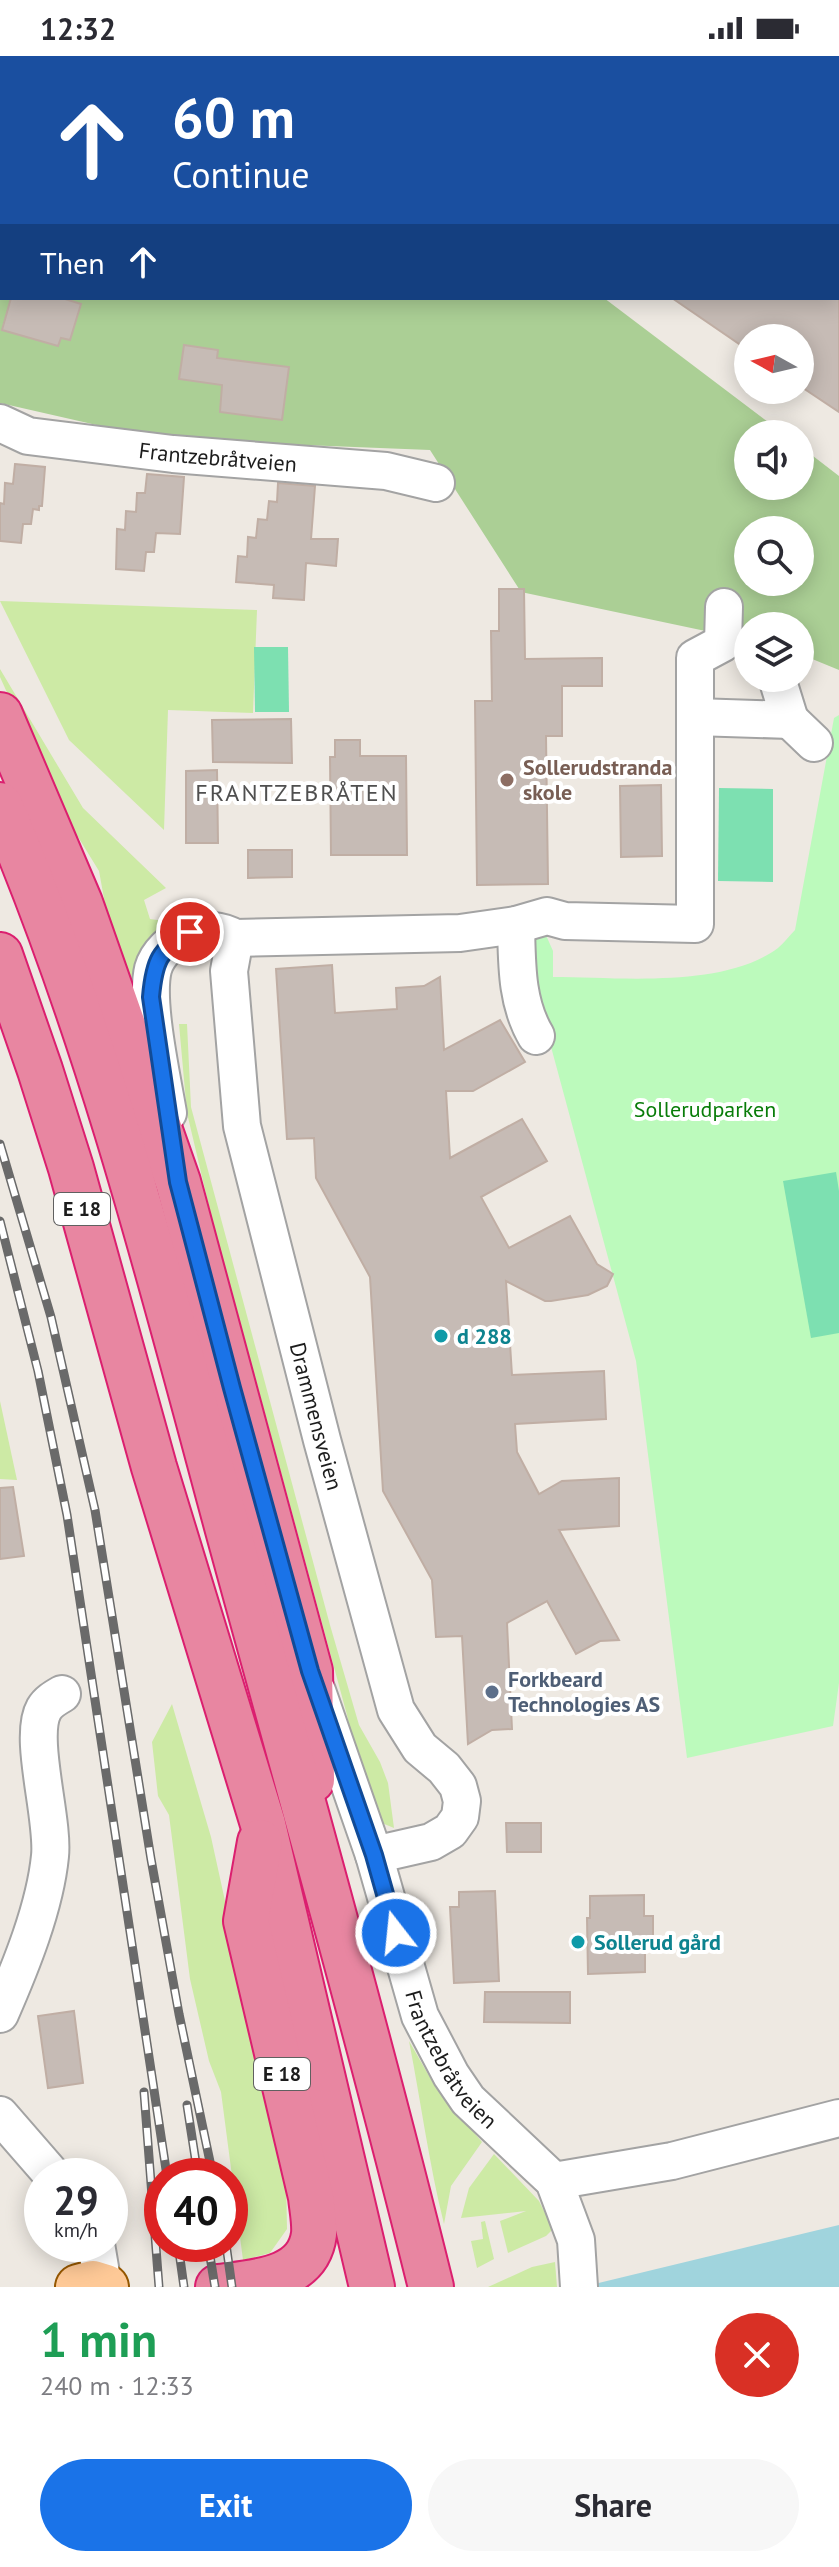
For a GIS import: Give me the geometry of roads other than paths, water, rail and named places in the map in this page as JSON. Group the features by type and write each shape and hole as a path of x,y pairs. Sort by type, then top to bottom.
{"highway":[{"path":"0,715 80,903 178,1182 310,1671 313,1839"},
{"name":"E 18","path":"0,805 55,945 122,1140 313,1839 431,2287"},
{"name":"E 18","path":"0,955 71,1168 154,1467 263,1824 372,2287"},
{"name":"E 18","path":"232,2285 282,2276 294,2270 307,2254 314,2235 311,2197 246,1921 263,1824"}],"street":[{"name":"Frantzebråtveien","path":"0,423 28,436 173,454 386,471 436,483"},
{"path":"724,607 734,642"},
{"path":"178,1182 151,997 153,968 170,945 190,932 224,931 235,938 460,933 516,925 547,916 565,921 695,924 695,658 734,646"},
{"path":"695,717 802,732 783,692"},
{"path":"516,925 519,995 527,1021 536,1036"},
{"name":"Drammensveien","path":"235,938 229,971 242,1126 322,1440 396,1710 420,1748 444,1768 458,1786 462,1801 460,1817 450,1831 412,1848 374,1855"},
{"name":"Frantzebråtveien","path":"310,1671 374,1855 420,2016 468,2100 554,2181 576,2240 579,2278"},
{"path":"0,2014 42,1900 47,1875 50,1831 39,1733 43,1709 62,1694"},
{"path":"0,2115 37,2158"},
{"path":"554,2181 672,2161 839,2118"}],"water":[{"path":"839,2225 839,2287 582,2287"}],"railway":[{"path":"0,1144 51,1317 95,1510 151,1859 209,2158"},
{"path":"0,1221 38,1371 67,1515 164,2158"},
{"path":"144,2092 159,2287"},
{"path":"187,2105 195,2158"},
{"path":"181,2262 184,2287"},
{"path":"211,2262 215,2287"},
{"path":"229,2262 232,2287"}],"place":[{"name":"Sollerudstranda skole","path":"507,780"},
{"name":"d 288","path":"441,1336"},
{"name":"Forkbeard Technologies AS","path":"492,1692"},
{"name":"Sollerud gård","path":"578,1942"}],"district":[{"name":"FRANTZEBRÅTEN","path":"297,792"}],"park label":[{"name":"Sollerudparken","path":"705,1109"}]}
